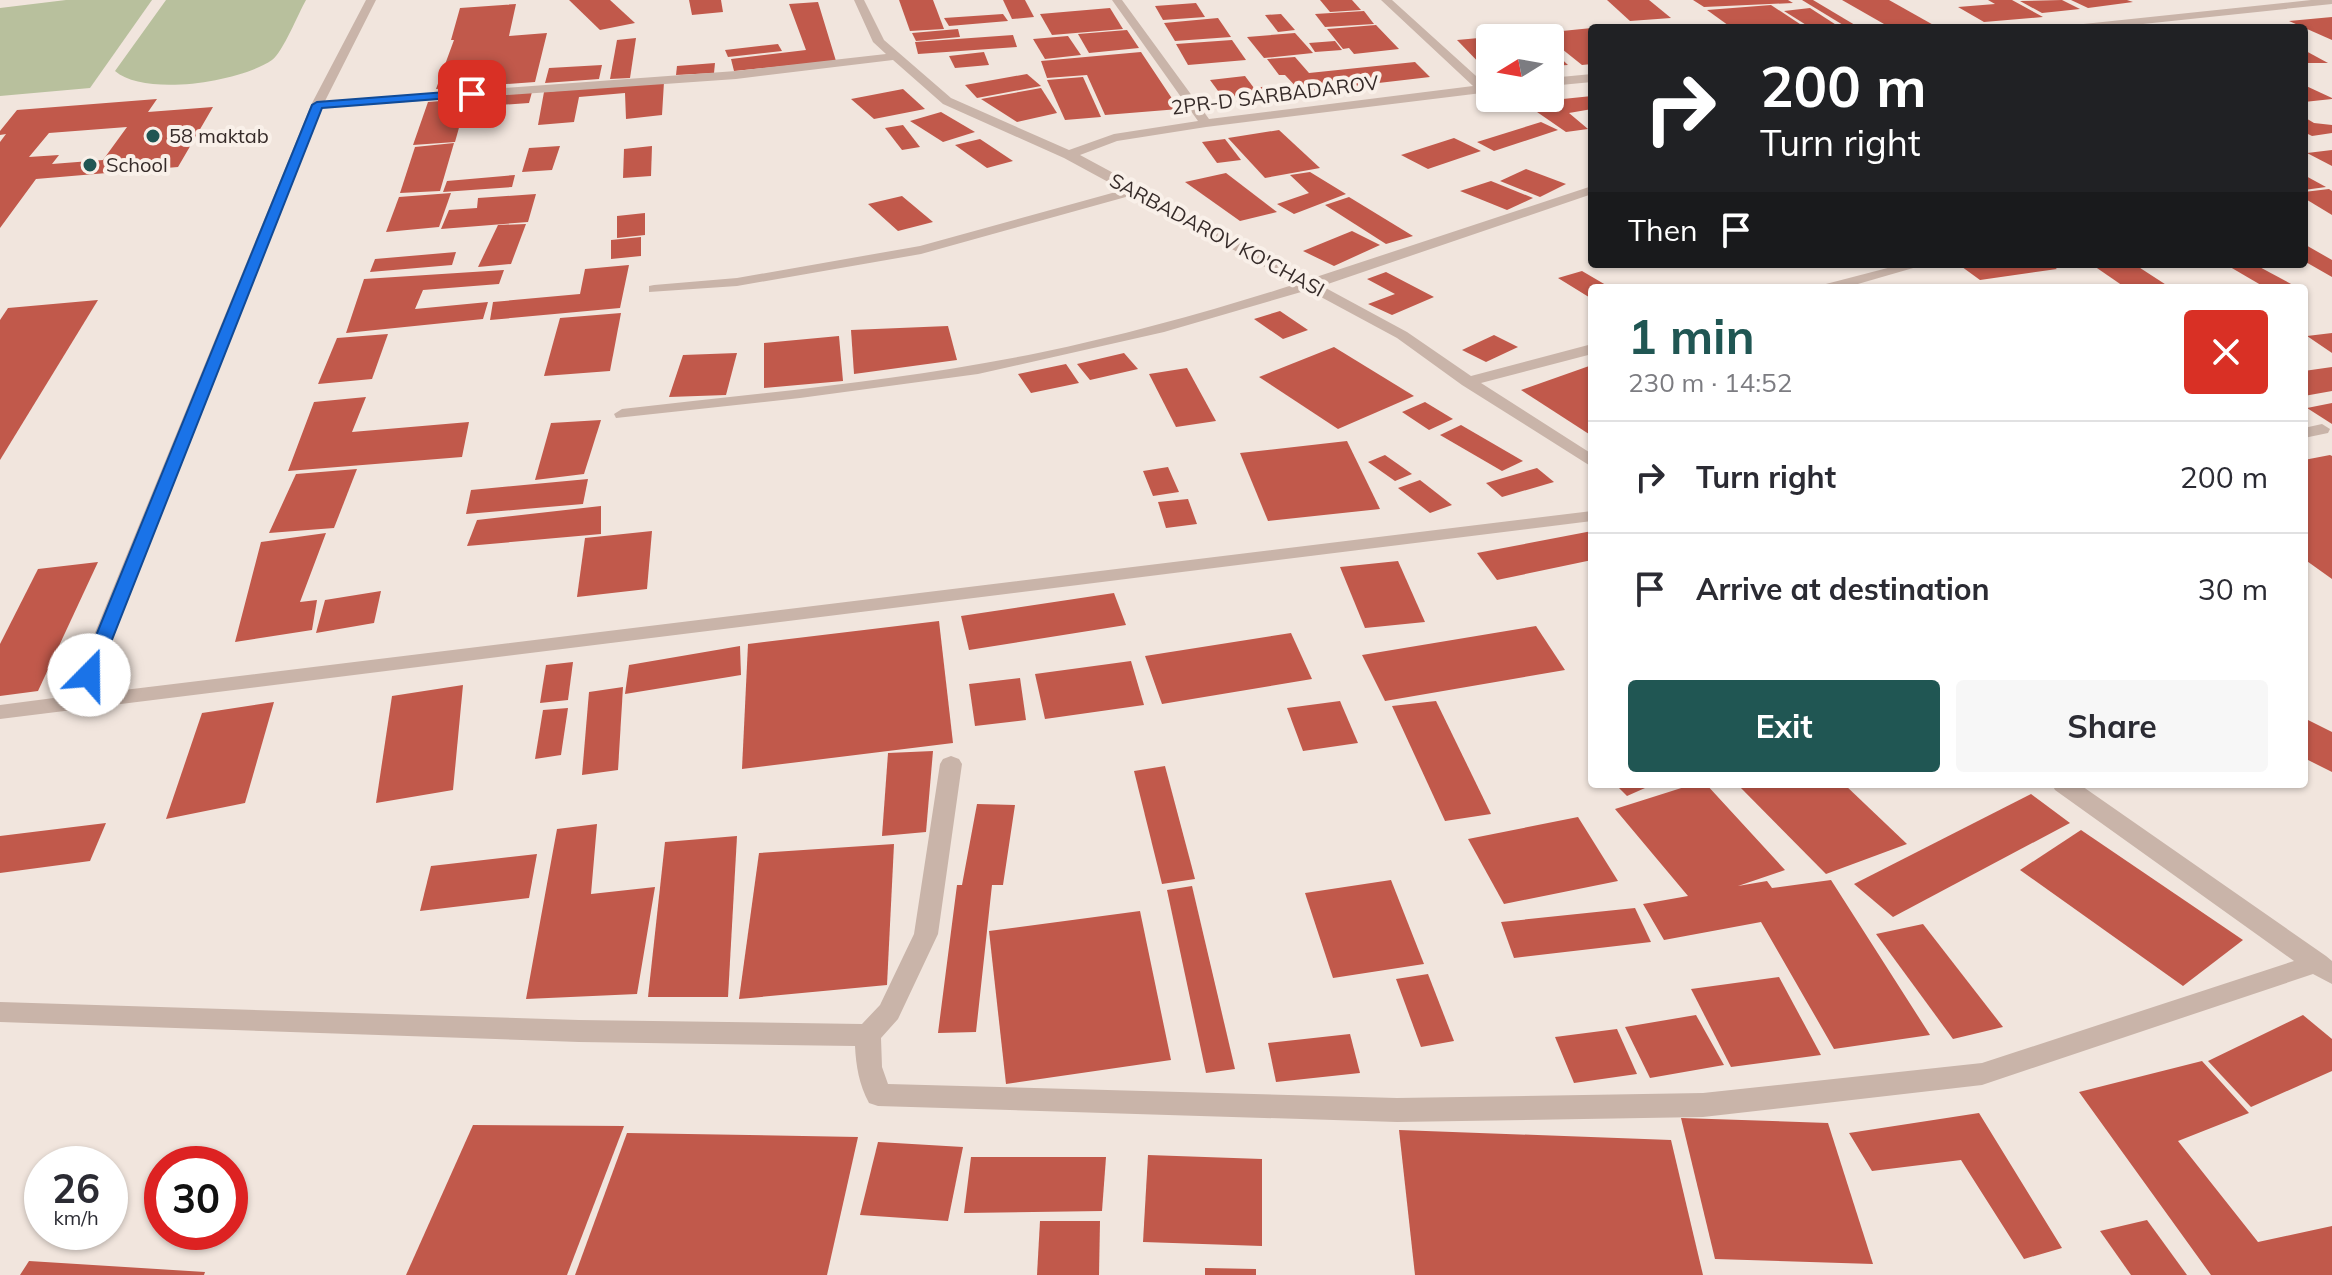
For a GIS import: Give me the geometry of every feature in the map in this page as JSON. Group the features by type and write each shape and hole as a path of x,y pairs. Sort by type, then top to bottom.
{"street":[{"path":"77,703 317,105 371,0"},
{"name":"SARBADAROV KO'CHASI","path":"859,0 879,42 947,101 1069,155 1402,335 1588,459"},
{"path":"1117,0 1206,123"},
{"path":"1386,0 1476,79"},
{"path":"2112,24 2332,1"},
{"path":"317,105 736,75 895,56"},
{"path":"1564,81 1588,78"},
{"name":"2PR-D SARBADAROV","path":"1069,155 1114,138 1206,123 1476,89"},
{"path":"654,289 737,282 921,250 1133,191"},
{"path":"622,414 946,375 1095,345 1310,285 1588,191"},
{"path":"1842,284 1904,268"},
{"path":"1468,382 1588,350"},
{"path":"2308,432 2322,429"},
{"path":"0,712 1588,516"},
{"path":"951,764 926,934 889,1012 868,1035 869,1067 878,1095 1397,1110 1703,1105 1982,1074 2325,969"},
{"path":"2069,788 2325,969"},
{"path":"0,1012 579,1031 868,1035"}],"green space":[{"path":"66,0 152,0 90,88 0,96 0,8"},
{"path":"166,0 306,0 276,56 257,68 216,80 169,85 129,79 115,71"}],"building":[{"path":"569,0 610,0 635,23 600,30"},
{"path":"689,0 721,0 723,12 692,15"},
{"path":"899,0 933,0 944,29 910,31"},
{"path":"1003,0 1025,0 1034,17 1012,19"},
{"path":"1320,0 1352,0 1361,10 1330,12"},
{"path":"1607,0 1649,0 1671,18 1630,21"},
{"path":"1693,0 1788,0 1793,3 1704,7"},
{"path":"1802,0 1813,0 1853,24 1841,24"},
{"path":"1842,0 1889,0 1932,24 1884,24"},
{"path":"1988,0 2012,0 2043,17 1984,22 1958,7 1995,4"},
{"path":"2062,0 2080,9 2042,13 2020,1"},
{"path":"2071,0 2127,0 2133,2 2088,8"},
{"path":"818,2 836,61 734,71 731,59 806,50 789,4"},
{"path":"1196,3 1205,17 1163,20 1155,6"},
{"path":"516,4 509,36 547,33 535,82 436,89 454,40 451,40 460,8"},
{"path":"1771,5 1800,24 1726,24 1707,10"},
{"path":"1110,8 1123,29 1052,35 1040,14"},
{"path":"1810,8 1835,24 1805,24 1784,11"},
{"path":"1364,11 1374,24 1325,27 1315,14"},
{"path":"1003,14 1008,21 949,26 944,18"},
{"path":"1281,14 1295,30 1278,32 1265,15"},
{"path":"2332,17 2332,40 2308,29 2308,24 2289,21"},
{"path":"1218,18 1231,37 1175,41 1164,23"},
{"path":"1376,25 1399,49 1354,54 1349,48 1343,49 1327,29"},
{"path":"1588,28 1588,64 1582,65 1564,51 1564,31"},
{"path":"958,29 960,37 916,41 912,33"},
{"path":"1127,30 1139,48 1089,53 1078,34"},
{"path":"1295,33 1313,53 1264,58 1247,37"},
{"path":"1013,35 1017,47 918,54 915,42"},
{"path":"1068,36 1081,55 1045,59 1033,39"},
{"path":"636,38 630,78 610,79 617,40"},
{"path":"1476,38 1476,60 1457,40"},
{"path":"1232,40 1246,60 1188,65 1176,44"},
{"path":"1335,41 1342,50 1315,52 1309,43"},
{"path":"778,44 782,51 728,57 725,50"},
{"path":"984,52 989,65 955,68 949,56"},
{"path":"1141,52 1179,109 1105,115 1087,75 1047,78 1041,61"},
{"path":"2308,52 2328,63 2308,63"},
{"path":"1295,57 1309,73 1415,62 1430,77 1301,92 1285,75 1279,75 1267,59"},
{"path":"715,63 714,73 676,75 677,66"},
{"path":"602,65 599,79 545,83 549,68"},
{"path":"1027,74 1041,86 977,98 965,85"},
{"path":"1245,76 1254,88 1269,86 1275,93 1224,99 1210,80"},
{"path":"1083,77 1101,117 1065,120 1047,80"},
{"path":"664,82 662,115 626,119 625,93 579,97 574,122 538,125 544,92"},
{"path":"2308,87 2332,98 2308,102"},
{"path":"1041,88 1057,113 1017,122 981,99"},
{"path":"903,89 925,109 874,119 851,99"},
{"path":"532,92 529,103 469,107 473,96"},
{"path":"1588,96 1588,110 1569,113 1588,129 1566,132 1537,112 1564,112 1564,99"},
{"name":"School","path":"157,99 148,112 213,107 178,167 36,179 0,228 0,142 6,134 0,135 0,131 17,110","holes":["127,127 103,160 52,164 59,155 29,157 49,133"]},
{"path":"467,99 455,142 413,145 428,102"},
{"path":"941,112 975,132 943,142 910,121"},
{"path":"2308,119 2332,125 2332,133 2308,134"},
{"path":"1541,122 1558,130 1494,151 1477,142"},
{"path":"903,125 920,147 902,150 885,128"},
{"path":"1279,130 1320,168 1265,178 1228,138"},
{"path":"1454,138 1481,151 1428,169 1401,155"},
{"path":"980,139 1013,161 987,168 955,145"},
{"path":"1225,139 1241,160 1217,163 1202,142"},
{"path":"454,143 440,191 400,193 415,147"},
{"path":"560,146 552,170 522,172 529,148"},
{"path":"652,146 651,176 623,178 624,149"},
{"path":"2332,150 2332,166 2308,154"},
{"path":"1526,169 1566,184 1540,197 1500,181"},
{"path":"1310,172 1346,194 1294,214 1277,204 1309,193 1290,175"},
{"path":"1226,173 1277,212 1240,221 1185,182"},
{"path":"515,175 512,187 443,192 447,181"},
{"path":"2308,177 2326,187 2308,189"},
{"path":"1491,181 1533,198 1507,210 1460,191"},
{"path":"2332,191 2332,215 2308,200 2308,192"},
{"path":"451,193 439,227 386,232 399,197"},
{"path":"536,194 528,222 441,229 449,210 477,208 478,198"},
{"path":"902,196 933,222 898,231 868,204"},
{"path":"1349,197 1413,236 1386,244 1325,205"},
{"path":"645,213 645,235 617,238 617,216"},
{"path":"526,224 511,264 478,267 498,225"},
{"path":"1352,231 1380,245 1334,266 1303,251"},
{"path":"641,237 641,256 611,259 611,240"},
{"path":"2308,246 2332,260 2332,277 2308,263"},
{"path":"456,252 452,265 370,272 375,259"},
{"path":"629,265 620,308 490,320 493,302 580,294 585,269"},
{"path":"1964,268 2057,269 1980,280"},
{"path":"2097,268 2140,268 2165,284 2120,284"},
{"path":"2232,268 2261,268 2291,284 2259,284"},
{"path":"504,270 499,284 423,290 415,309 488,302 483,319 346,333 364,279"},
{"path":"1582,271 1604,284 1588,284 1588,297 1558,278"},
{"path":"1386,272 1434,297 1392,315 1368,304 1395,294 1367,279"},
{"path":"98,300 0,460 0,320 8,308"},
{"path":"1280,311 1308,330 1283,339 1254,319"},
{"path":"621,313 610,371 544,376 560,318"},
{"path":"948,326 957,360 854,374 851,330"},
{"path":"2332,333 2332,353 2308,337"},
{"path":"388,334 372,379 318,384 337,338"},
{"path":"1494,335 1518,347 1486,362 1462,350"},
{"path":"839,336 843,381 764,388 764,343"},
{"path":"1334,347 1414,396 1338,429 1259,377"},
{"path":"737,353 726,395 669,397 683,355"},
{"path":"1124,353 1138,369 1090,380 1077,364"},
{"path":"1066,364 1079,383 1031,393 1018,374"},
{"path":"1588,366 1588,433 1521,390"},
{"path":"2332,367 2332,391 2308,395 2308,370"},
{"path":"1187,368 1216,421 1176,427 1149,374"},
{"path":"366,397 352,432 469,422 462,457 288,471 314,402"},
{"path":"1425,402 1453,419 1429,430 1402,412"},
{"path":"2332,403 2332,424 2308,409"},
{"path":"601,420 584,474 535,480 551,423"},
{"path":"1461,425 1523,461 1502,471 1440,435"},
{"path":"1347,441 1380,509 1268,521 1240,453"},
{"path":"1385,455 1412,474 1395,481 1368,462"},
{"path":"2332,456 2332,579 2308,562 2308,459"},
{"path":"1168,467 1179,492 1153,496 1143,471"},
{"path":"1537,468 1554,482 1502,497 1486,483"},
{"path":"357,469 334,528 269,533 296,474"},
{"path":"588,479 583,504 466,514 471,490"},
{"path":"1420,480 1452,505 1430,513 1398,488"},
{"path":"1188,499 1197,524 1166,528 1158,502"},
{"path":"601,506 601,534 467,546 477,520"},
{"path":"652,531 647,589 577,597 585,538"},
{"path":"1588,532 1588,561 1497,580 1477,553"},
{"path":"326,533 300,602 317,600 312,630 235,642 261,542"},
{"path":"1398,561 1425,622 1365,628 1340,567"},
{"path":"98,562 38,691 0,696 0,644 38,569"},
{"path":"381,591 374,623 316,633 325,600"},
{"path":"1114,593 1126,625 969,650 961,616"},
{"path":"939,621 953,743 742,769 748,644"},
{"path":"1536,626 1565,670 1385,701 1362,655"},
{"path":"1291,633 1312,679 1162,704 1145,656"},
{"path":"740,646 741,675 625,694 629,665"},
{"path":"1131,661 1144,705 1045,719 1035,674"},
{"path":"573,662 568,700 540,703 546,665"},
{"path":"1020,678 1026,720 975,726 969,684"},
{"path":"463,685 453,790 376,803 392,696"},
{"path":"623,687 618,770 582,775 589,692"},
{"path":"1340,701 1358,743 1303,751 1287,708"},
{"path":"1436,701 1491,814 1445,821 1392,706"},
{"path":"274,702 245,803 166,819 202,713"},
{"path":"568,708 561,755 535,759 543,710"},
{"path":"2308,720 2332,732 2332,772 2308,760"},
{"path":"933,751 926,832 882,836 888,753"},
{"path":"1165,766 1195,879 1162,884 1134,771"},
{"path":"1619,788 1645,788 1627,796"},
{"path":"1681,788 1710,788 1785,870 1738,886 1767,881 1772,888 1831,880 1930,1035 1834,1049 1761,922 1664,940 1643,904 1688,896 1615,809"},
{"path":"1741,788 1848,788 1907,844 1826,874"},
{"path":"2031,794 2070,823 1893,917 1854,884"},
{"path":"977,804 1015,805 1003,885 992,885 976,1032 938,1033 957,885 962,885"},
{"path":"1578,817 1618,881 1504,904 1468,839"},
{"path":"106,823 90,861 0,873 0,836"},
{"path":"597,824 591,894 655,887 637,994 526,999 557,829"},
{"path":"2081,830 2243,940 2183,986 2020,870"},
{"path":"737,836 728,997 648,997 665,842"},
{"path":"894,844 887,985 739,999 759,853"},
{"path":"537,854 529,898 420,911 431,866"},
{"path":"1391,880 1424,964 1333,978 1305,893"},
{"path":"1192,886 1235,1069 1206,1073 1167,890"},
{"path":"1635,908 1651,942 1514,958 1501,922"},
{"path":"1140,911 1171,1060 1006,1084 989,931"},
{"path":"1923,924 2003,1027 1953,1039 1876,934"},
{"path":"1428,974 1454,1041 1421,1047 1396,979"},
{"path":"1779,977 1821,1055 1731,1067 1691,989"},
{"path":"1696,1015 1724,1065 1650,1078 1625,1027"},
{"path":"2303,1015 2332,1039 2332,1071 2251,1107 2208,1061"},
{"path":"1617,1029 1637,1074 1574,1083 1555,1037"},
{"path":"1350,1034 1360,1073 1276,1082 1268,1043"},
{"path":"2202,1061 2249,1113 2178,1141 2258,1242 2332,1226 2332,1275 2211,1275 2079,1092"},
{"path":"1979,1113 2062,1248 2024,1259 1961,1160 1872,1171 1849,1133"},
{"path":"1681,1118 1828,1123 1873,1264 1715,1259"},
{"path":"473,1125 624,1126 567,1275 406,1275"},
{"path":"1399,1130 1671,1140 1703,1275 1415,1275"},
{"path":"627,1133 858,1137 827,1275 575,1275"},
{"path":"878,1142 963,1147 948,1221 860,1215"},
{"path":"1148,1155 1262,1159 1262,1246 1143,1242"},
{"path":"971,1157 1106,1157 1102,1211 964,1213"},
{"path":"2147,1220 2187,1275 2131,1275 2100,1231"},
{"path":"1040,1221 1100,1221 1099,1275 1037,1275"},
{"path":"29,1261 205,1272 204,1275 20,1275"},
{"path":"1205,1268 1256,1269 1256,1275 1205,1275"}],"place":[{"name":"58 maktab","path":"153,136"},
{"name":"School","path":"90,165"}],"route":[{"path":"89,675 317,105 472,94"}]}
